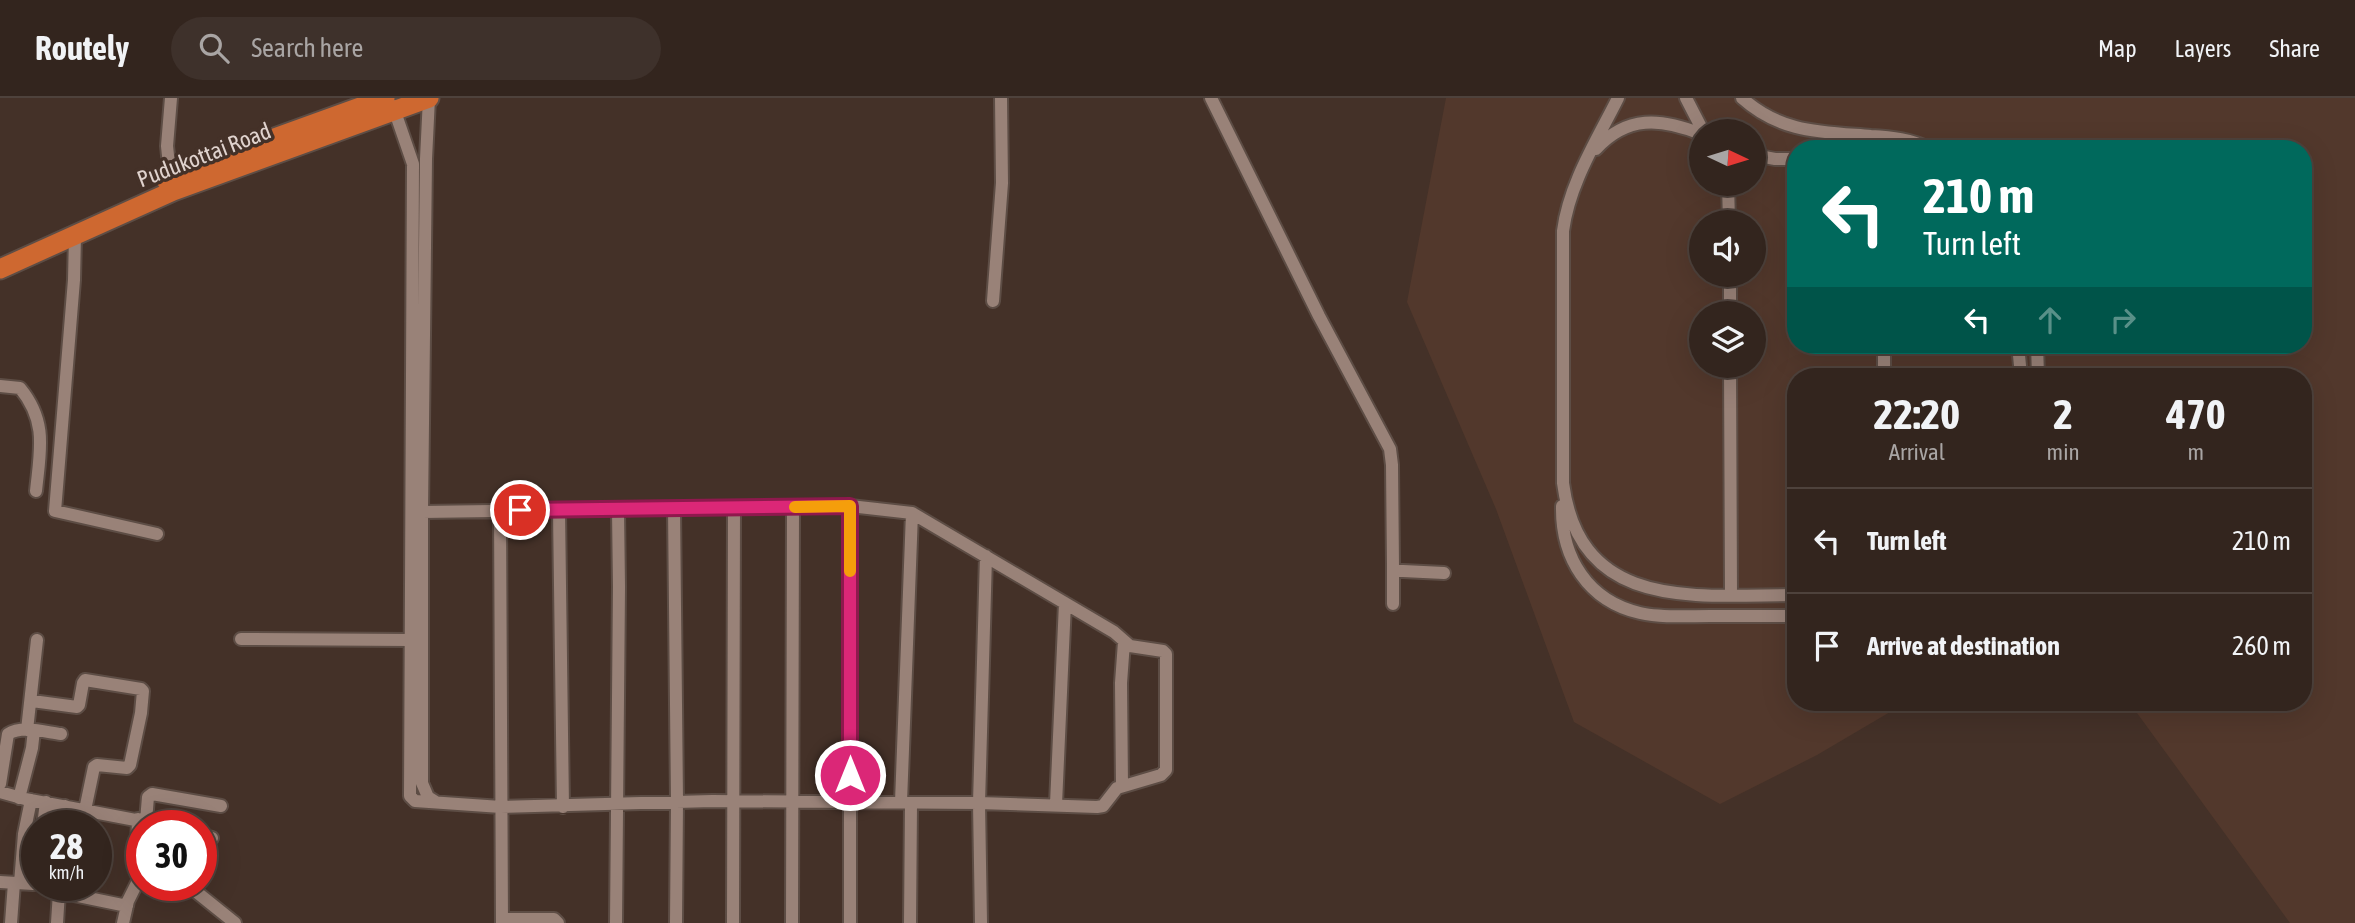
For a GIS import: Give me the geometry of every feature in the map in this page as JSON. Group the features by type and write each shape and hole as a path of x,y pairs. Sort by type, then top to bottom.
{"highway":[{"name":"Pudukottai Road","path":"0,269 75,235 211,161 390,102 429,98"},
{"name":"Pudukottai Road","path":"0,257 171,185"}],"street":[{"path":"171,185 167,146 172,98"},
{"path":"422,512 850,506 912,513 1114,632 1130,646 1163,651 1166,654 1166,770 1161,775 1117,788 1103,806 677,802 501,807 438,803 428,797 422,783 414,632 418,363 429,98"},
{"path":"993,301 1002,183 1001,98"},
{"path":"1210,98 1319,316 1390,449 1393,604"},
{"path":"1618,98 1567,208 1563,231 1562,522 1566,539 1577,570 1589,586 1601,596 1629,610 1658,616 1787,617"},
{"path":"1686,98 1696,119"},
{"path":"1742,98 1765,116 1792,127 1908,140"},
{"path":"390,102 414,164 422,512 414,632"},
{"path":"1584,167 1596,148 1605,140 1636,124 1660,122 1689,130"},
{"path":"1766,157 1787,159"},
{"path":"75,235 74,280 55,511 157,534"},
{"path":"1730,378 1731,595"},
{"path":"0,386 20,388 27,396 40,429 42,440 37,491"},
{"path":"1563,483 1566,505 1579,537 1601,563 1619,576 1644,588 1665,593 1787,595"},
{"path":"850,506 850,923"},
{"path":"733,923 734,507"},
{"path":"792,923 793,507"},
{"path":"674,508 676,923"},
{"path":"500,510 502,921 554,919 558,923"},
{"path":"616,923 618,510"},
{"path":"559,511 563,807"},
{"path":"910,923 906,803 912,513"},
{"path":"981,923 979,803 986,556"},
{"path":"1393,566 1396,571 1403,572 1444,573"},
{"path":"1056,804 1065,603"},
{"path":"241,639 414,632"},
{"path":"11,923 24,834 25,799 32,748 32,701 37,640"},
{"path":"1122,786 1121,683 1124,642"},
{"path":"0,792 85,810 94,767 127,768 130,765 143,691 141,689 85,680 77,707 32,701"},
{"path":"0,784 8,734 31,730 61,734"},
{"path":"145,810 148,797 152,794 221,806"},
{"path":"46,810 47,802"},
{"path":"65,806 65,810"},
{"path":"0,882 21,883"},
{"path":"57,901 57,923"},
{"path":"106,901 127,906"},
{"path":"123,923 129,901"},
{"path":"208,901 235,923"}],"shaded area":[{"path":"1446,98 2355,98 2355,923 2290,923 2136,711 2312,711 2312,368 1787,368 1787,711 1892,711 1817,755 1720,804 1574,722 1496,509 1407,302"}],"slow traffic":[{"path":"795,507 850,506 850,571"}],"route":[{"path":"520,510 850,506 850,775"}]}
